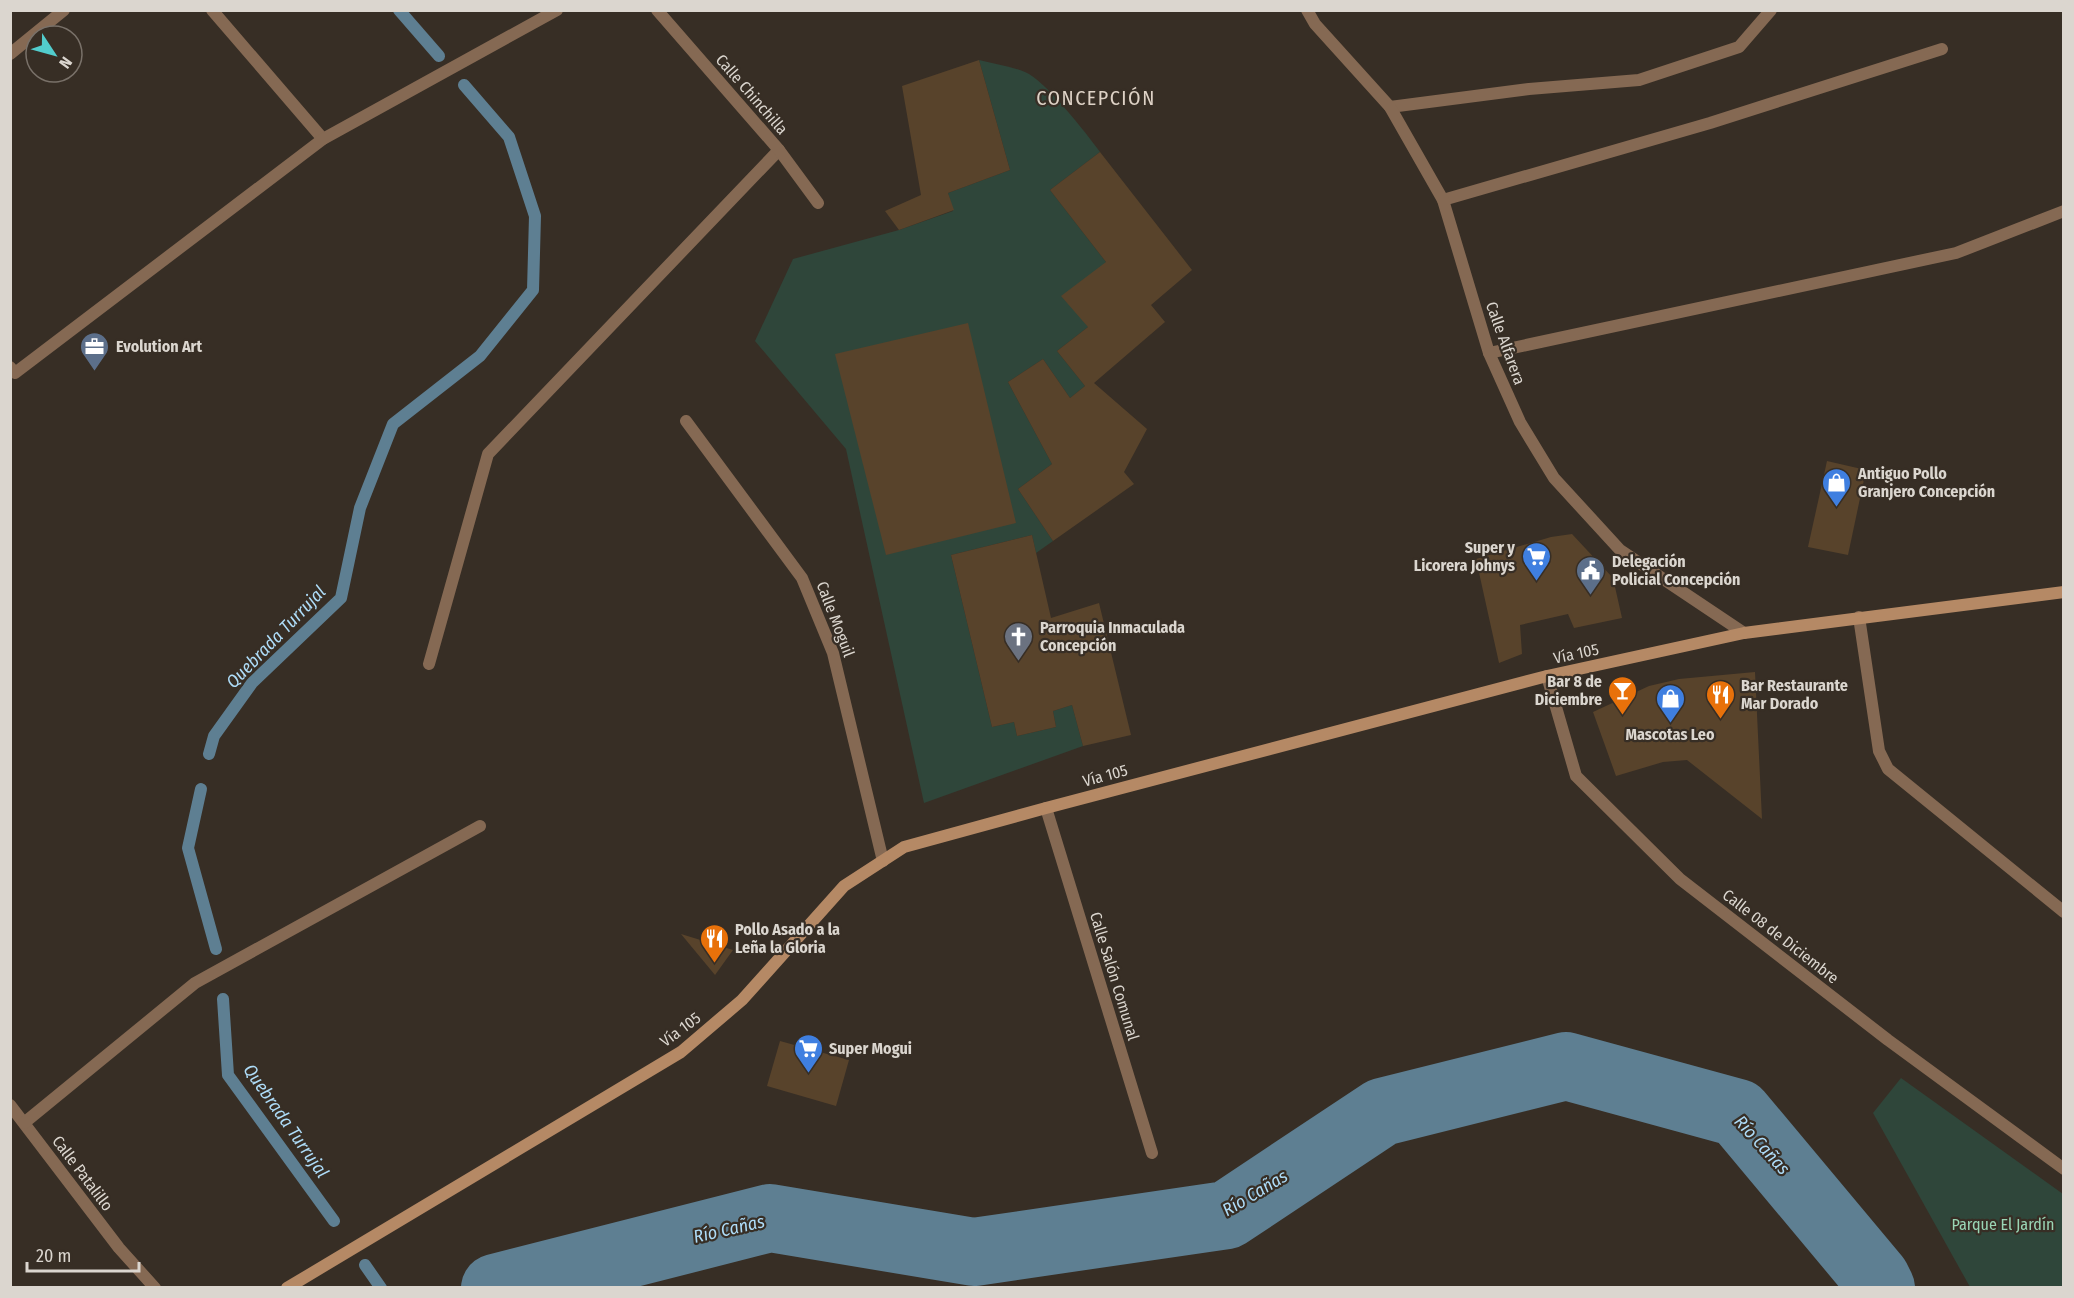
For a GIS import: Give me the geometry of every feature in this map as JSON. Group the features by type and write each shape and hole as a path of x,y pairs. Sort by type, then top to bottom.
{"main road":[{"name":"Vía 105","path":"287,1287 681,1052 742,1000 844,886 904,847 1546,676 1744,633 2064,592"}],"street":[{"path":"10,54 64,10"},
{"path":"212,10 323,139"},
{"path":"10,367 15,373 323,139 557,10"},
{"name":"Calle Chinchilla","path":"657,10 779,150 818,203"},
{"name":"Calle Alfarera","path":"1306,10 1315,24 1390,107 1443,200 1489,353 1520,422 1554,478 1620,549 1744,633"},
{"path":"1390,107 1529,88 1639,80 1739,47 1771,10"},
{"path":"1443,200 1710,123 1942,49"},
{"path":"429,664 488,454 779,150"},
{"path":"1489,353 1956,253 2064,210"},
{"name":"Calle Moguil","path":"687,422 802,578 833,652 883,861"},
{"path":"1859,617 1879,751 1888,769 2064,912"},
{"name":"Calle 08 de Diciembre","path":"1546,676 1576,776 1680,879 1888,1040 2064,1169"},
{"name":"Calle Salón Comunal","path":"1046,808 1152,1153"},
{"path":"24,1123 195,983 480,826"},
{"name":"Calle Patalillo","path":"10,1105 119,1248 155,1287"}],"green space":[{"path":"979,60 1014,68 1033,77 1065,108 1100,152 1050,190 1106,262 1088,327 1057,351 1085,386 1070,398 1043,359 1008,382 1052,464 1018,489 1053,541 1036,553 1032,535 951,555 992,727 1014,722 1017,736 1056,727 1053,711 1072,705 1083,746 924,803 846,449 755,341 793,259 899,230 953,211 948,193 1010,170"},
{"name":"Parque El Jardín","path":"1901,1078 2063,1194 2063,1287 1970,1287 1873,1113"}],"building":[{"path":"979,60 1010,170 948,193 954,210 899,230 885,211 921,195 902,86"},
{"path":"1100,152 1192,270 1151,305 1165,322 1094,383 1147,429 1124,472 1134,484 1053,541 1018,489 1052,464 1008,382 1043,359 1070,398 1085,386 1057,351 1088,327 1061,296 1106,262 1050,190"},
{"path":"968,323 1016,523 886,555 835,354"},
{"name":"Antiguo Pollo Granjero Concepción","path":"1827,461 1866,470 1848,555 1808,547"},
{"path":"1572,534 1613,578 1622,618 1574,628 1568,614 1520,625 1522,654 1499,663 1476,559 1551,537"},
{"name":"Parroquia Inmaculada Concepción","path":"1032,535 1051,618 1099,603 1131,735 1083,746 1072,705 1053,711 1056,727 1017,736 1014,722 992,727 951,555"},
{"path":"1755,672 1762,819 1687,760 1663,762 1616,776 1593,712 1649,686 1679,679"},
{"name":"Pollo Asado a la Leña la Gloria","path":"681,934 733,950 715,975"},
{"name":"Super Mogui","path":"780,1041 849,1060 836,1106 767,1086"}],"waterway":[{"name":"Quebrada Turrujal","path":"399,10 439,56"},
{"name":"Quebrada Turrujal","path":"209,754 214,736 252,683 341,598 360,508 393,424 480,356 533,290 535,216 509,137 464,85"},
{"name":"Quebrada Turrujal","path":"201,789 188,848 216,949"},
{"name":"Quebrada Turrujal","path":"223,999 228,1075 334,1221"},
{"name":"Río Cañas","path":"495,1288 770,1218 974,1252 1227,1215 1382,1112 1566,1066 1738,1113 1876,1278 1881,1288"},
{"name":"Quebrada Turrujal","path":"365,1265 381,1288"}],"place":[{"name":"Evolution Art","path":"95,372"},
{"name":"Antiguo Pollo Granjero Concepción","path":"1837,508"},
{"name":"Super y Licorera Johnys","path":"1536,582"},
{"name":"Delegación Policial Concepción","path":"1591,596"},
{"name":"Parroquia Inmaculada Concepción","path":"1019,662"},
{"name":"Bar 8 de Diciembre","path":"1623,716"},
{"name":"Bar Restaurante Mar Dorado","path":"1720,720"},
{"name":"Mascotas Leo","path":"1670,724"},
{"name":"Pollo Asado a la Leña la Gloria","path":"714,964"},
{"name":"Super Mogui","path":"808,1074"}],"district":[{"name":"CONCEPCIÓN","path":"1096,98"}]}
